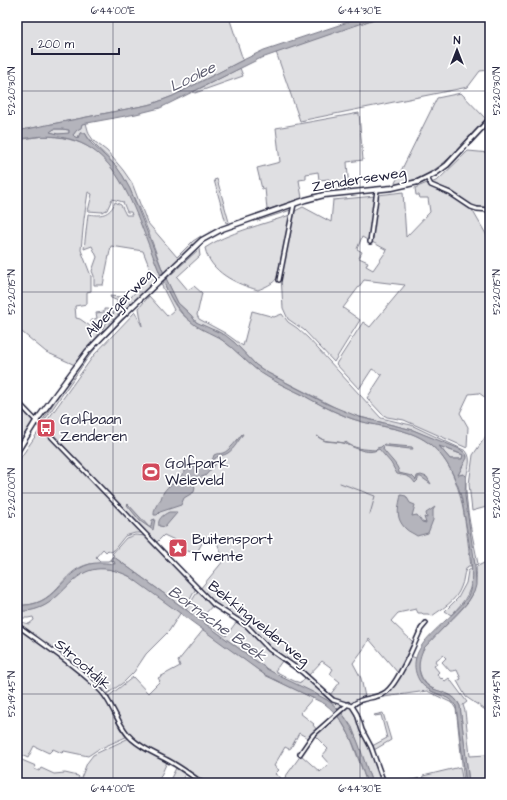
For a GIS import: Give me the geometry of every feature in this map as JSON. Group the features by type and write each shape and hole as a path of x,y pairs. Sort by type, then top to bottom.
{"main road":[{"name":"Zenderseweg","path":"213,233 222,228 324,195 406,186 427,178 447,165 490,119"},
{"name":"Albergerweg","path":"17,452 87,352 161,278 194,247 213,233"}],"street":[{"path":"427,178 431,185 450,193 471,207 490,210"},
{"path":"370,242 377,190"},
{"path":"279,280 294,204"},
{"name":"Bekkingvelderweg","path":"17,401 214,605 247,626 269,649 302,672 333,700 352,706"},
{"path":"384,783 371,747 362,730 356,711 352,706 359,700 381,695 389,689 397,677 421,628 426,622"},
{"name":"Strootdijk","path":"17,625 78,671 100,691 106,697 126,732 134,740 149,751 170,762 202,783"},
{"path":"300,754 313,735 348,704"},
{"path":"408,783 426,781 435,783"}],"shaded area":[{"path":"17,17 229,17 243,60 173,96 152,104 17,131"},
{"path":"363,17 380,17 259,59 160,108 82,124 81,128 73,135 78,138 80,133 85,133 91,143 116,166 123,176 130,189 164,274 178,303 196,322 225,335 235,343 256,365 268,373 327,404 359,417 413,430 460,449 466,454 467,458 458,475 464,474 466,476 465,496 475,565 476,585 468,602 424,648 420,658 419,670 420,675 426,684 431,688 451,696 460,706 469,783 466,783 456,706 448,698 423,685 419,680 415,667 417,656 422,645 461,606 468,596 471,588 471,564 462,500 457,484 446,462 430,444 421,438 400,430 355,420 323,406 273,380 248,363 222,340 195,325 182,313 172,299 160,275 137,214 125,190 112,169 96,152 75,141 49,136 17,140 17,131 152,104 173,96 264,50","holes":["54,129 69,130 69,133 58,134 50,132","439,446 463,455 462,459 450,459"]},
{"path":"380,17 490,17 490,70 480,71 468,87 300,121 276,52"},
{"path":"240,68 243,76 195,93 193,92"},
{"path":"461,93 486,119 442,165 424,176 394,185 437,98"},
{"path":"359,113 363,160 347,162 349,190 330,192 329,179 319,180 318,172 306,174 306,179 299,180 302,198 267,210 265,188 262,189 257,168 280,162 276,128"},
{"path":"86,123 89,134 94,141 107,151 132,183 147,222 177,257 193,241 201,236 197,242 164,274 143,218 124,178 112,162 85,133 81,132 78,138 73,135 81,124"},
{"path":"54,129 69,130 69,134 49,132"},
{"path":"43,136 62,138 81,143 92,149 105,160 116,173 126,189 142,225 161,276 108,328 102,329 114,313 114,307 118,301 110,296 130,298 152,274 143,251 111,246 103,285 94,285 94,276 92,271 97,257 92,246 84,249 88,214 104,214 113,207 115,202 121,205 126,215 132,215 131,212 127,212 123,202 112,199 107,210 102,212 88,211 92,194 88,192 81,250 91,276 91,291 87,292 87,304 75,306 76,318 80,319 100,333 75,365 46,352 17,328 17,307 19,296 17,295 17,140"},
{"path":"468,151 490,153 490,208 477,208 450,190 431,183 438,180"},
{"path":"217,179 229,222 226,223 214,180"},
{"path":"427,183 432,187 449,193 471,208 490,241 490,401 479,393 469,394 460,413 468,427 467,448 404,420 387,417 382,414 367,398 382,375 372,369 359,389 336,364 363,322 370,327 405,285 364,280 343,308 360,320 334,362 304,330 288,319 283,308 281,276 295,211 303,207 331,222 333,200 375,196 369,241 362,237 357,249 362,252 359,258 368,262 366,266 373,270 387,250 372,242 378,195 403,192 406,237 430,212 428,198 420,198 419,195 416,195 415,188"},
{"path":"292,206 291,210 257,221 256,218"},
{"path":"290,215 277,278 273,282 258,290 225,276 212,264 205,248 235,233"},
{"path":"199,249 200,256 177,277 188,290 194,286 202,293 197,315 199,319 225,333 243,346 252,311 274,317 282,314 288,322 308,338 381,418 411,425 466,451 469,458 466,480 467,501 478,564 475,565 465,509 466,476 462,474 459,476 458,475 467,456 464,452 413,430 348,414 268,373 256,365 235,343 217,331 206,328 196,322 178,303 166,279"},
{"path":"164,282 173,302 184,316 225,342 262,373 339,414 353,419 410,433 428,442 441,455 451,471 463,508 471,566 468,566 466,569 462,585 456,596 449,604 432,616 418,613 416,609 398,613 391,621 414,643 398,673 369,639 353,663 361,678 365,697 371,696 370,697 358,700 352,704 337,700 330,695 340,682 330,674 333,669 322,661 308,676 272,650 248,626 216,605 200,589 224,560 216,540 206,536 196,554 188,551 182,551 185,545 164,535 156,543 44,425 94,355 135,312 142,326 139,308 149,296 167,316 174,310 161,284"},
{"path":"104,309 111,311 100,328 90,321 97,318 96,313 104,312"},
{"path":"128,312 127,316 98,345 87,359 44,421 41,423 88,352"},
{"path":"17,403 33,421 17,446"},
{"path":"41,428 142,533 135,533 125,536 113,551 111,552 108,550 106,552 103,549 96,557 100,561 114,561 115,564 90,564 80,568 71,573 50,595 41,601 31,604 17,605 17,470 21,457"},
{"path":"242,434 238,442 230,451 215,458 215,465 205,476 193,480 195,488 194,492 184,498 181,505 154,515 155,508 164,492 173,484 175,480 186,470 212,461 214,455 228,450"},
{"path":"486,436 490,439 490,506 472,511 469,484 473,455"},
{"path":"323,440 326,440 342,443 325,441"},
{"path":"346,442 359,448 375,450 384,444 412,447 413,449 384,446 383,449 399,470 399,473 412,476 416,480 417,476 421,475 427,477 431,484 421,477 418,477 418,480 415,483 409,477 397,474 391,463 379,449 370,452 342,443"},
{"path":"439,446 463,455 462,459 450,459"},
{"path":"401,495 406,496 410,503 415,505 412,516 417,515 422,522 426,523 424,517 427,518 426,513 435,507 433,510 433,520 428,533 417,536 407,530 400,521 398,513"},
{"path":"128,504 149,527 151,527 152,520 155,519 153,530 140,521 127,505"},
{"path":"169,512 177,513 165,527 159,526 160,519"},
{"path":"135,535 146,536 195,587 195,590 185,609 112,557 114,555 112,554 126,538"},
{"path":"112,557 267,669 320,696 337,708 344,716 356,737 372,783 367,783 347,730 341,720 325,704 265,675 129,576 108,569 93,570 80,575 48,603 35,609 17,611 17,605 41,601 50,596 80,568 93,563 115,564 114,561 110,560"},
{"path":"490,560 490,713 466,697 457,681 461,679 457,670 450,671 442,662 446,658 443,655 435,661 437,664 434,666 439,672 437,674 441,679 442,678 445,681 449,678 467,702 463,705 470,756 486,755 487,758 490,757 490,783 469,783 460,706 450,695 430,687 426,683 420,674 419,658 426,645 470,599 476,584 476,567"},
{"path":"99,568 111,569 122,573 143,584 181,612 169,631 146,654 134,672 124,682 107,694 81,671 17,622 17,611 32,610 44,605 54,599 77,577 87,571","holes":["33,617 34,620 29,624 21,622 19,619"]},
{"path":"472,568 471,583 468,594 461,605 451,615 445,611 458,598 466,583 468,571"},
{"path":"198,591 200,591 219,610 212,606 203,616 203,620 226,636 237,621 282,661 275,671 301,683 306,677 332,700 342,704 343,707 339,710 325,699 284,680 186,610"},
{"path":"17,627 82,675 97,689 128,736 97,750 88,756 64,751 62,753 53,749 49,753 34,746 28,758 17,753"},
{"path":"204,629 265,675 313,698 300,713 314,724 313,725 317,730 308,738 299,733 291,748 289,749 285,747 274,766 279,770 275,774 281,778 278,783 204,783 175,763 136,741 128,732 109,701 109,696 133,677 148,693 160,681 158,678 180,666 178,661"},
{"path":"410,656 416,658 417,672 424,685 431,691 451,700 456,706 466,783 464,783 456,709 452,703 427,691 377,698 389,691 397,681"},
{"path":"348,707 352,708 357,717 361,732 370,749 382,783 372,783 352,727 342,713"},
{"path":"383,713 391,740 374,750 372,746 387,738 381,715 374,715"},
{"path":"338,716 350,736 367,783 281,783 301,755 320,772 329,764 322,756 328,749 315,736"},
{"path":"129,738 137,745 167,762 159,780 166,783 79,783 87,763 93,755"},
{"path":"17,758 36,766 34,769 39,771 41,768 54,774 65,773 78,776 77,783 17,783"},
{"path":"460,767 463,783 437,783 424,780 405,781 422,779 423,776"},
{"path":"176,768 185,774 181,783 176,783 170,780"}],"waterway":[{"path":"340,483 375,496 370,514"}],"place":[{"name":"Golfbaan Zenderen","path":"46,428"},
{"name":"Golfpark Weleveld","path":"151,472"},
{"name":"Buitensport Twente","path":"178,548"}],"water label":[{"name":"Loolee","path":"192,76"},
{"name":"Bornsche Beek","path":"218,623"}]}
